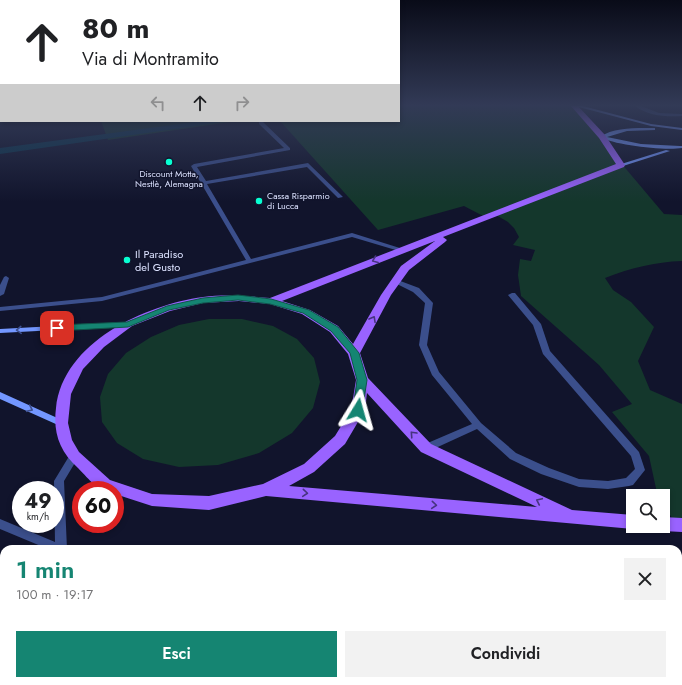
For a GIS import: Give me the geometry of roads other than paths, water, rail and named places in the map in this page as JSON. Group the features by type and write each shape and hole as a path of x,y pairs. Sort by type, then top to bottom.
{"main road":[{"path":"603,138 621,165"},
{"path":"607,138 658,148 681,147"},
{"path":"271,301 621,165 681,147"},
{"path":"354,353 386,294 404,268 431,247 463,227"},
{"path":"238,298 271,301 306,312 334,329 354,353 362,380 358,410 340,440 309,468 266,490 209,503 152,500 105,484 74,456 65,440 61,423 64,394 78,367 100,344 128,324 167,308 203,300 238,298"},
{"path":"0,331 128,324"},
{"path":"362,380 426,448 574,517"},
{"path":"0,395 61,423"},
{"path":"266,490 626,521"},
{"path":"670,524 682,525"}],"lane":[{"path":"250,262 194,166 288,149 277,138"},
{"path":"204,183 308,165 340,197"},
{"path":"0,308 102,299 175,279 250,262 352,235 401,250"},
{"path":"0,294 6,278"},
{"path":"395,281 416,290 429,303 423,345 435,373 478,425 513,456 545,471 579,483 608,485 630,482 640,470 636,455 546,352 537,324 512,295"},
{"path":"426,448 478,425"},
{"path":"60,545 59,481 74,456"},
{"path":"0,524 50,545"}],"water":[{"path":"75,138 112,138 0,154 0,148"}],"place":[{"name":"Discount Motta, Nestlè, Alemagna","path":"169,162"},
{"name":"Cassa Risparmio di Lucca","path":"259,201"},
{"name":"Il Paradiso del Gusto","path":"127,260"}]}
